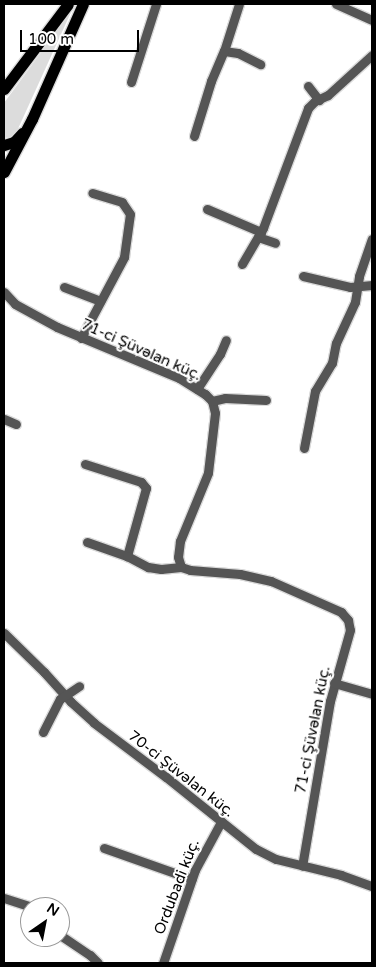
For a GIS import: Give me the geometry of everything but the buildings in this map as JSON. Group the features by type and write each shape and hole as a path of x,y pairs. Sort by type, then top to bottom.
{"main road":[{"path":"4,89 68,4"},
{"path":"4,172 32,119 83,4"},
{"path":"4,145 14,142 32,119"}],"street":[{"path":"131,82 156,4"},
{"path":"194,136 211,80 224,51 239,4"},
{"path":"336,4 372,20"},
{"path":"224,51 238,53 260,64"},
{"path":"242,264 259,234 308,108 328,95 372,55"},
{"path":"308,86 319,100"},
{"path":"81,338 124,257 130,214 122,202 92,193"},
{"path":"207,209 275,243"},
{"path":"304,448 315,391 332,363 336,343 357,296 358,286 372,239"},
{"path":"303,276 340,286 372,285"},
{"path":"64,286 100,301"},
{"path":"4,308 7,296"},
{"name":"71-ci Şüvəlan küç.","path":"7,296 81,338 179,378 212,401"},
{"path":"197,389 220,354 226,340"},
{"path":"180,567 178,558 180,541 208,473 215,413 212,401 224,398 266,400"},
{"path":"4,420 16,424"},
{"path":"85,464 141,482 146,488 127,556"},
{"name":"71-ci Şüvəlan küç.","path":"87,542 127,556 140,563 161,569 180,567 190,570 240,574 271,581 341,612 348,620 350,630 334,683 324,729 302,866"},
{"name":"70-ci Şüvəlan küç.","path":"4,633 44,672 64,695 107,733 264,854 302,866 341,875 372,886"},
{"path":"334,683 372,694"},
{"path":"43,732 57,704 64,695 79,686"},
{"name":"Ordubadi küç.","path":"163,963 192,879 211,837 221,822"},
{"path":"104,848 192,879"},
{"path":"4,898 20,903"},
{"path":"70,942 90,955 98,963"}],"shaded area":[{"path":"72,10 17,131 12,137 4,138 4,103"}]}
